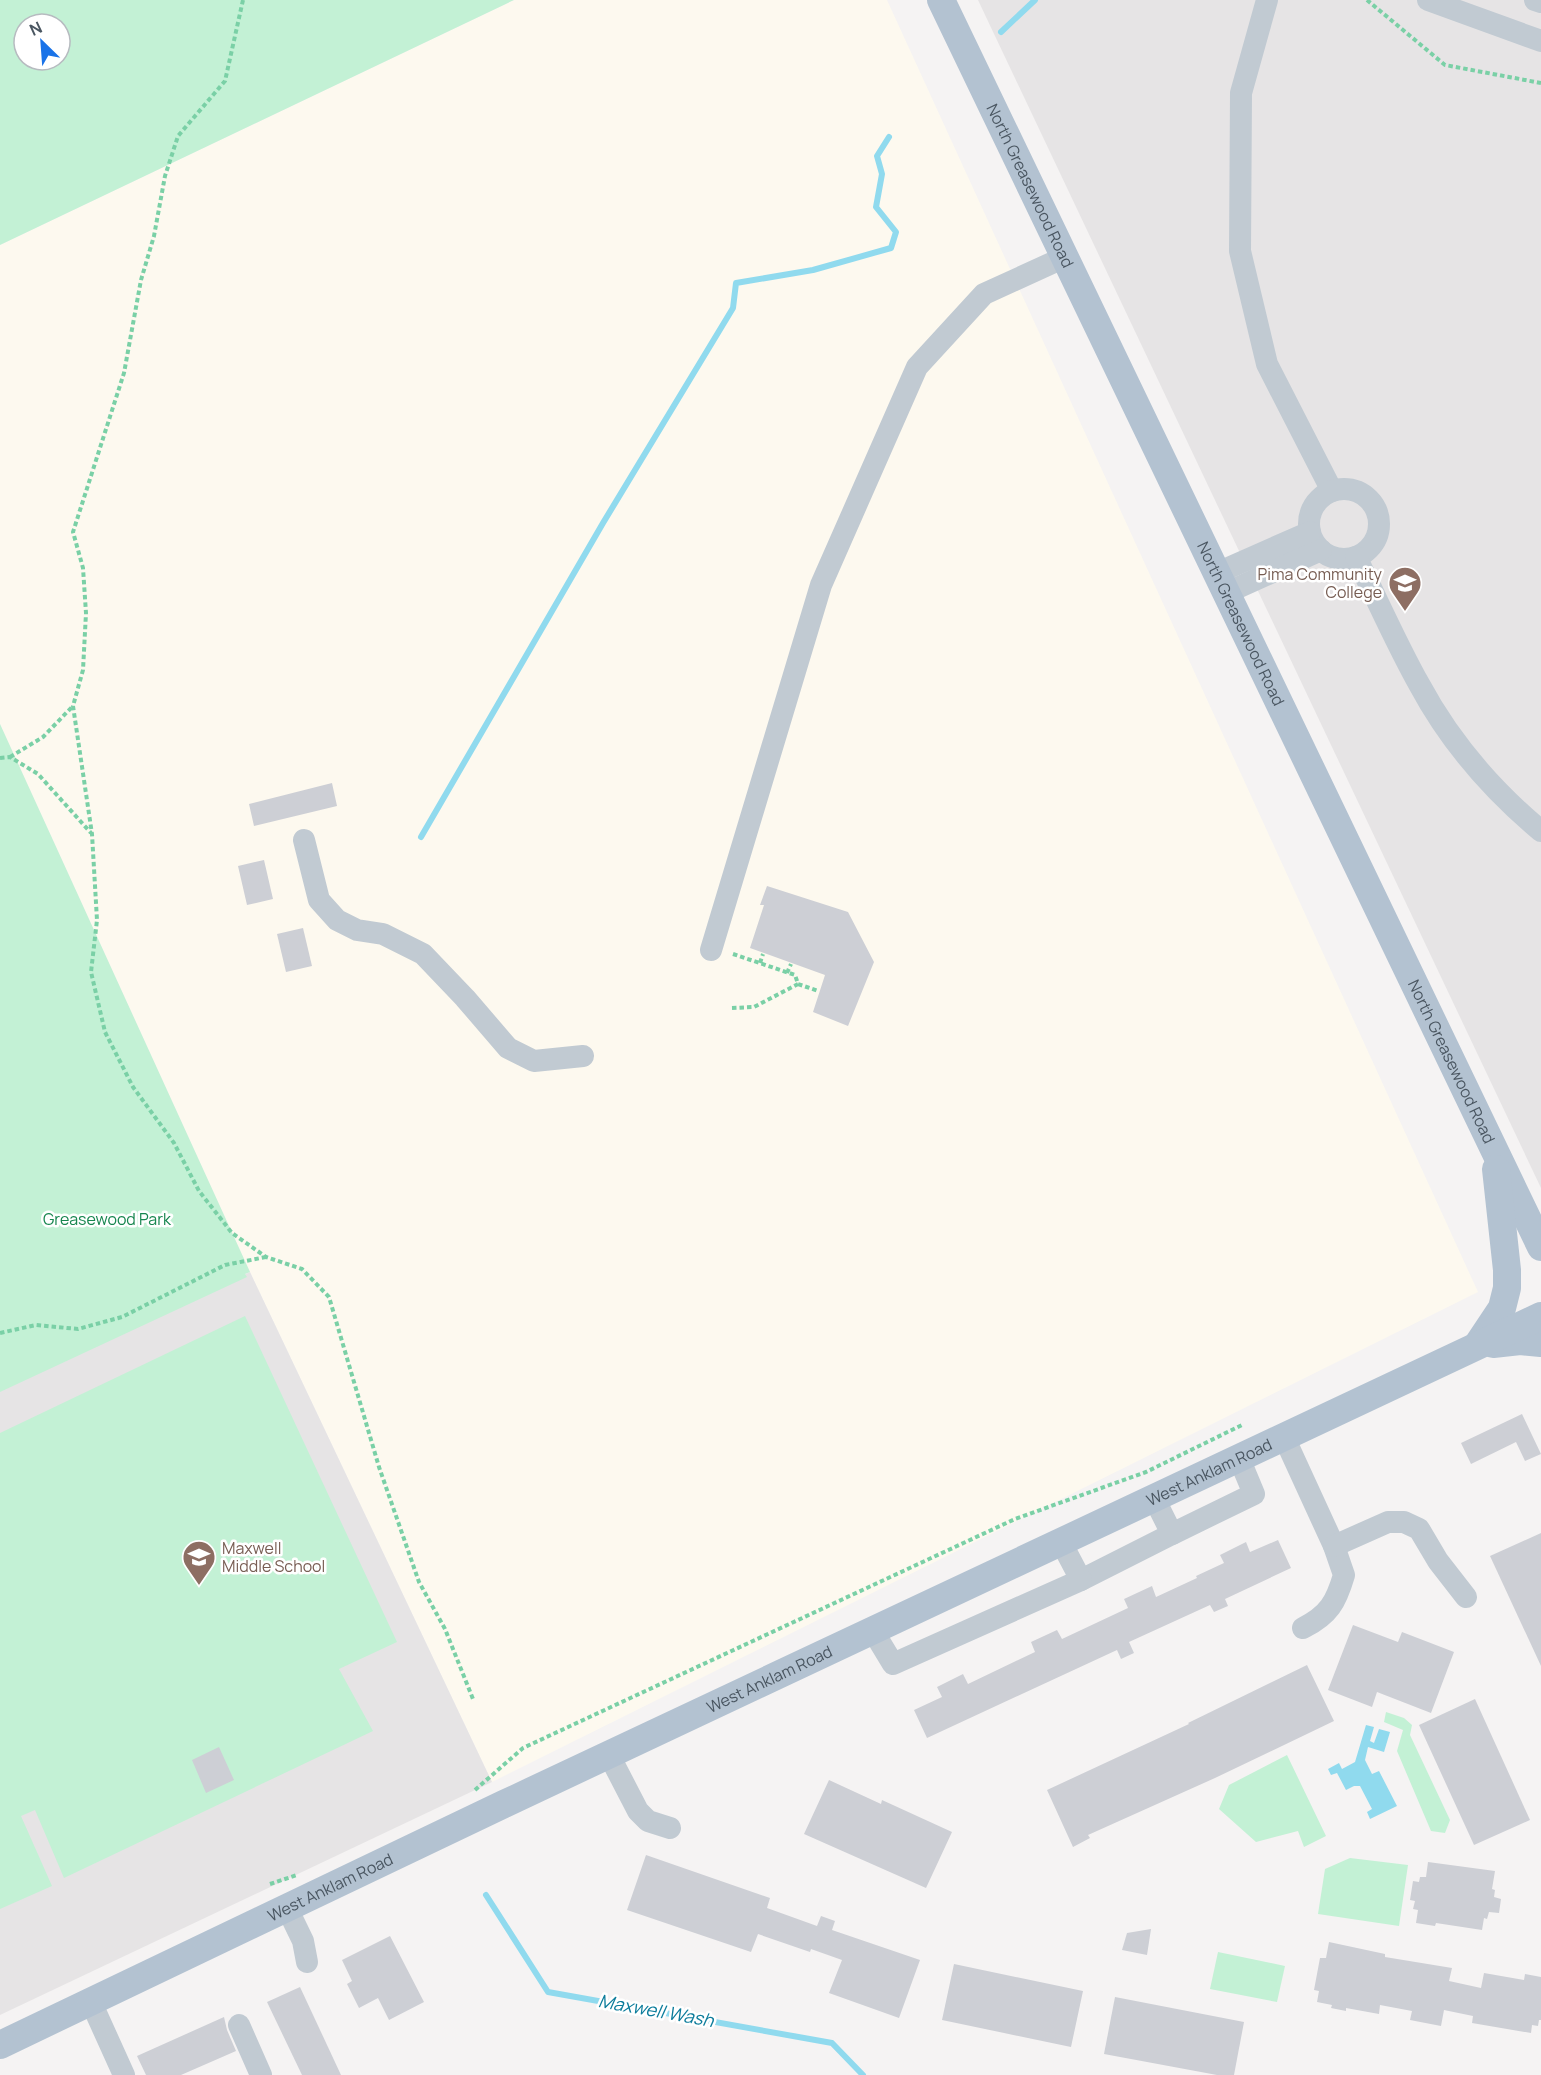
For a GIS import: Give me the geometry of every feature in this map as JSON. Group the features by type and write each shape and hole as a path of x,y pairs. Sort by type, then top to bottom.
{"main road":[{"name":"North Greasewood Road","path":"941,0 1493,1147 1538,1236"},
{"path":"1476,1346 1502,1308 1507,1288 1493,1147"},
{"name":"West Anklam Road","path":"0,2045 1541,1316"},
{"path":"1476,1346 1520,1341 1541,1343"}],"street":[{"path":"1267,0 1241,93 1240,251 1267,364 1332,491"},
{"path":"1428,0 1541,41"},
{"path":"1535,0 1541,2"},
{"path":"722,952 821,585 916,367 984,294 1065,257"},
{"path":"1343,488 1364,494 1378,512 1380,522 1374,543 1366,552 1356,557 1338,558 1315,541 1309,522 1316,503 1323,495 1332,491 1343,488"},
{"path":"1222,583 1315,541"},
{"path":"1356,557 1419,685 1446,728 1515,809 1541,831"},
{"path":"304,840 319,900 337,920 357,930 384,934 423,954 508,1048 534,1061 583,1056"},
{"path":"1284,1437 1334,1546 1344,1575 1340,1590 1332,1605 1320,1619 1303,1628"},
{"path":"873,1631 893,1664 1081,1580 1254,1494 1239,1458"},
{"path":"1154,1498 1172,1534"},
{"path":"1334,1546 1388,1522 1404,1522 1419,1529 1438,1561 1466,1597"},
{"path":"1061,1542 1081,1580"},
{"path":"609,1755 638,1811 648,1821 670,1828"},
{"path":"287,1908 303,1941 307,1962"},
{"path":"91,2002 124,2075"},
{"path":"239,2025 261,2075"}],"path":[{"path":"243,0 225,81 178,136 165,176 154,236 141,280 124,373 73,532 83,568 86,613 83,670 73,706 92,834 96,920 91,972 105,1032 132,1087 174,1143 199,1191 232,1233 266,1257 302,1269 329,1297 379,1467 419,1582 445,1629 472,1699"},
{"path":"1367,0 1445,65 1541,83"},
{"path":"0,758 10,757 43,737 73,706"},
{"path":"10,757 38,774 92,834"},
{"path":"722,952 795,975 798,984"},
{"path":"760,963 763,954"},
{"path":"787,973 791,964"},
{"path":"732,1008 754,1007 798,984 818,991"},
{"path":"0,1333 36,1325 78,1329 122,1317 225,1265 266,1257"},
{"path":"475,1790 523,1748 1016,1519 1146,1472 1242,1425"},
{"path":"270,1884 306,1872"}],"shaded area":[{"path":"514,0 887,0 1478,1292 492,1782 250,1272 0,724 0,245"},
{"name":"Pima Community College","path":"978,0 1541,0 1541,1188 995,36"},
{"name":"Maxwell Middle School","path":"250,1272 492,1782 0,2015 0,1390"}],"green space":[{"path":"0,0 514,0 0,245"},
{"name":"Greasewood Park","path":"0,724 250,1272 245,1274 247,1277 0,1392"},
{"name":"Maxwell Middle School","path":"245,1316 397,1642 339,1669 373,1731 64,1878 35,1810 21,1816 52,1886 0,1909 0,1433"},
{"path":"1386,1712 1404,1718 1412,1725 1410,1735 1450,1820 1445,1833 1431,1831 1397,1751 1403,1730 1384,1722"},
{"path":"1287,1755 1326,1836 1304,1847 1298,1831 1256,1842 1219,1809 1229,1785"},
{"path":"1350,1858 1408,1865 1399,1926 1318,1914 1325,1869"},
{"path":"1218,1952 1285,1966 1277,2002 1210,1989"}],"water":[{"path":"1366,1725 1374,1727 1370,1741 1374,1743 1379,1729 1390,1732 1384,1752 1368,1747 1365,1760 1372,1774 1379,1771 1397,1806 1370,1819 1367,1812 1372,1809 1360,1786 1346,1790 1337,1773 1331,1775 1328,1769 1339,1763 1342,1769 1355,1762"}],"building":[{"path":"332,783 337,806 254,826 249,804"},
{"path":"264,860 273,899 247,905 238,866"},
{"path":"767,886 848,912 874,962 848,1026 813,1012 825,975 750,948 764,905 760,905"},
{"path":"303,928 312,966 286,972 277,934"},
{"path":"1522,1414 1541,1454 1525,1461 1516,1442 1471,1464 1461,1443"},
{"path":"1541,1533 1541,1666 1490,1556"},
{"path":"1278,1540 1291,1568 1225,1599 1228,1606 1214,1612 1210,1605 1129,1642 1134,1653 1121,1659 1117,1650 927,1738 914,1710 942,1697 937,1687 963,1674 968,1684 1035,1652 1031,1642 1057,1630 1062,1639 1128,1608 1124,1599 1152,1586 1156,1597 1197,1578 1196,1576 1224,1563 1220,1555 1246,1542 1250,1552"},
{"path":"1353,1625 1398,1642 1402,1632 1454,1652 1431,1713 1377,1692 1372,1707 1328,1690"},
{"path":"1307,1665 1334,1721 1088,1835 1090,1838 1073,1847 1047,1790 1189,1724"},
{"path":"1475,1699 1530,1820 1474,1845 1419,1725"},
{"path":"219,1747 234,1780 206,1793 192,1760"},
{"path":"829,1780 881,1804 882,1800 952,1832 926,1888 804,1834"},
{"path":"646,1855 770,1898 767,1908 817,1926 821,1916 835,1921 832,1930 920,1960 899,2018 829,1993 842,1960 811,1949 810,1952 758,1934 751,1952 627,1910"},
{"path":"1428,1862 1495,1871 1492,1889 1495,1890 1494,1897 1501,1899 1499,1913 1489,1912 1487,1919 1484,1918 1482,1930 1436,1923 1435,1926 1416,1923 1418,1910 1413,1909 1415,1901 1410,1900 1413,1881 1419,1882 1420,1877 1426,1877"},
{"path":"1151,1929 1147,1955 1122,1950 1127,1933"},
{"path":"390,1936 424,2002 389,2020 378,1998 359,2008 347,1984 352,1981 342,1960"},
{"path":"1329,1942 1385,1954 1385,1957 1452,1968 1449,1981 1481,1988 1484,1973 1524,1980 1525,1974 1541,1977 1541,2020 1538,2026 1532,2025 1531,2033 1472,2023 1473,2016 1444,2010 1441,2026 1410,2020 1412,2011 1380,2005 1379,2014 1346,2008 1346,2011 1331,2008 1332,2005 1317,2002 1319,1991 1314,1990 1320,1958 1326,1958"},
{"path":"954,1964 1083,1991 1071,2047 942,2020"},
{"path":"300,1987 341,2075 302,2075 267,2002"},
{"path":"1115,1997 1244,2022 1234,2075 1217,2075 1104,2054"},
{"path":"224,2017 236,2051 181,2075 146,2075 137,2056"}],"waterway":[{"path":"1001,32 1035,0"},
{"path":"421,837 603,523 733,308 736,283 813,270 891,248 896,232 876,207 882,174 877,156 889,137"},
{"name":"Maxwell Wash","path":"486,1895 548,1992 832,2043 863,2075"}],"place":[{"name":"Pima Community College","path":"1405,612"},
{"name":"Maxwell Middle School","path":"199,1586"}]}
